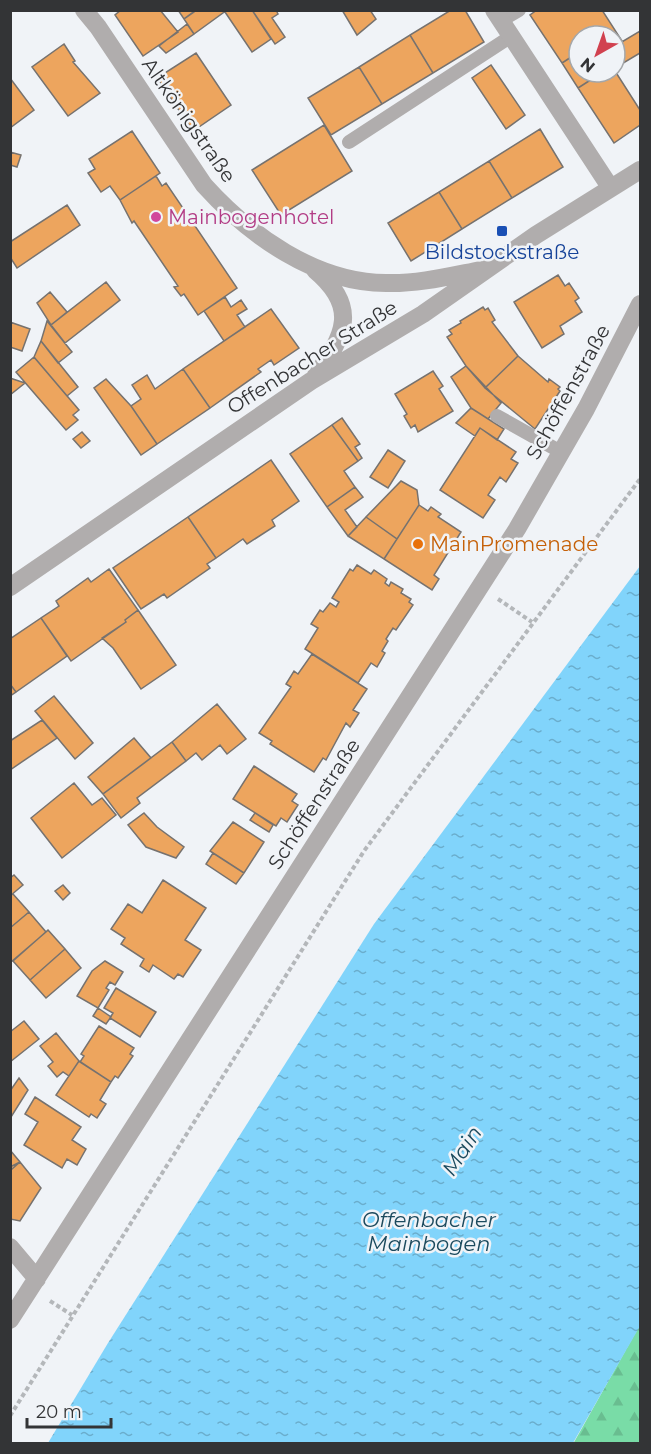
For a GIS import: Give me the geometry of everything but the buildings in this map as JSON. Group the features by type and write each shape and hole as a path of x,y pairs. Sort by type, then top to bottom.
{"street":[{"name":"Altkönigstraße","path":"85,13 204,185 250,230 302,260 350,279 384,284 486,270"},
{"path":"501,23 610,187"},
{"name":"Offenbacher Straße","path":"10,587 311,381 423,314 610,187 640,170"},
{"name":"Altkönigstraße","path":"302,260 331,285 342,305 344,314 339,342 311,381"},
{"name":"Schöffenstraße","path":"10,1320 480,586 561,452 640,304"},
{"path":"10,1246 37,1280"}],"lane":[{"path":"349,142 519,10"},
{"path":"497,416 561,452"}],"path":[{"path":"10,1416 364,851 531,622 640,479"},
{"path":"480,586 531,622"},
{"path":"48,1299 72,1316"}],"green space":[{"path":"640,1326 640,1443 573,1444 637,1330"}],"water":[{"name":"Offenbacher Mainbogen","path":"640,566 640,1326 573,1443 48,1443 108,1343 374,924"}],"place":[{"name":"Mainbogenhotel","path":"156,217"},
{"name":"Bildstockstraße","path":"502,231"},
{"name":"MainPromenade","path":"418,544"}],"water label":[{"name":"Main","path":"462,1151"}]}
